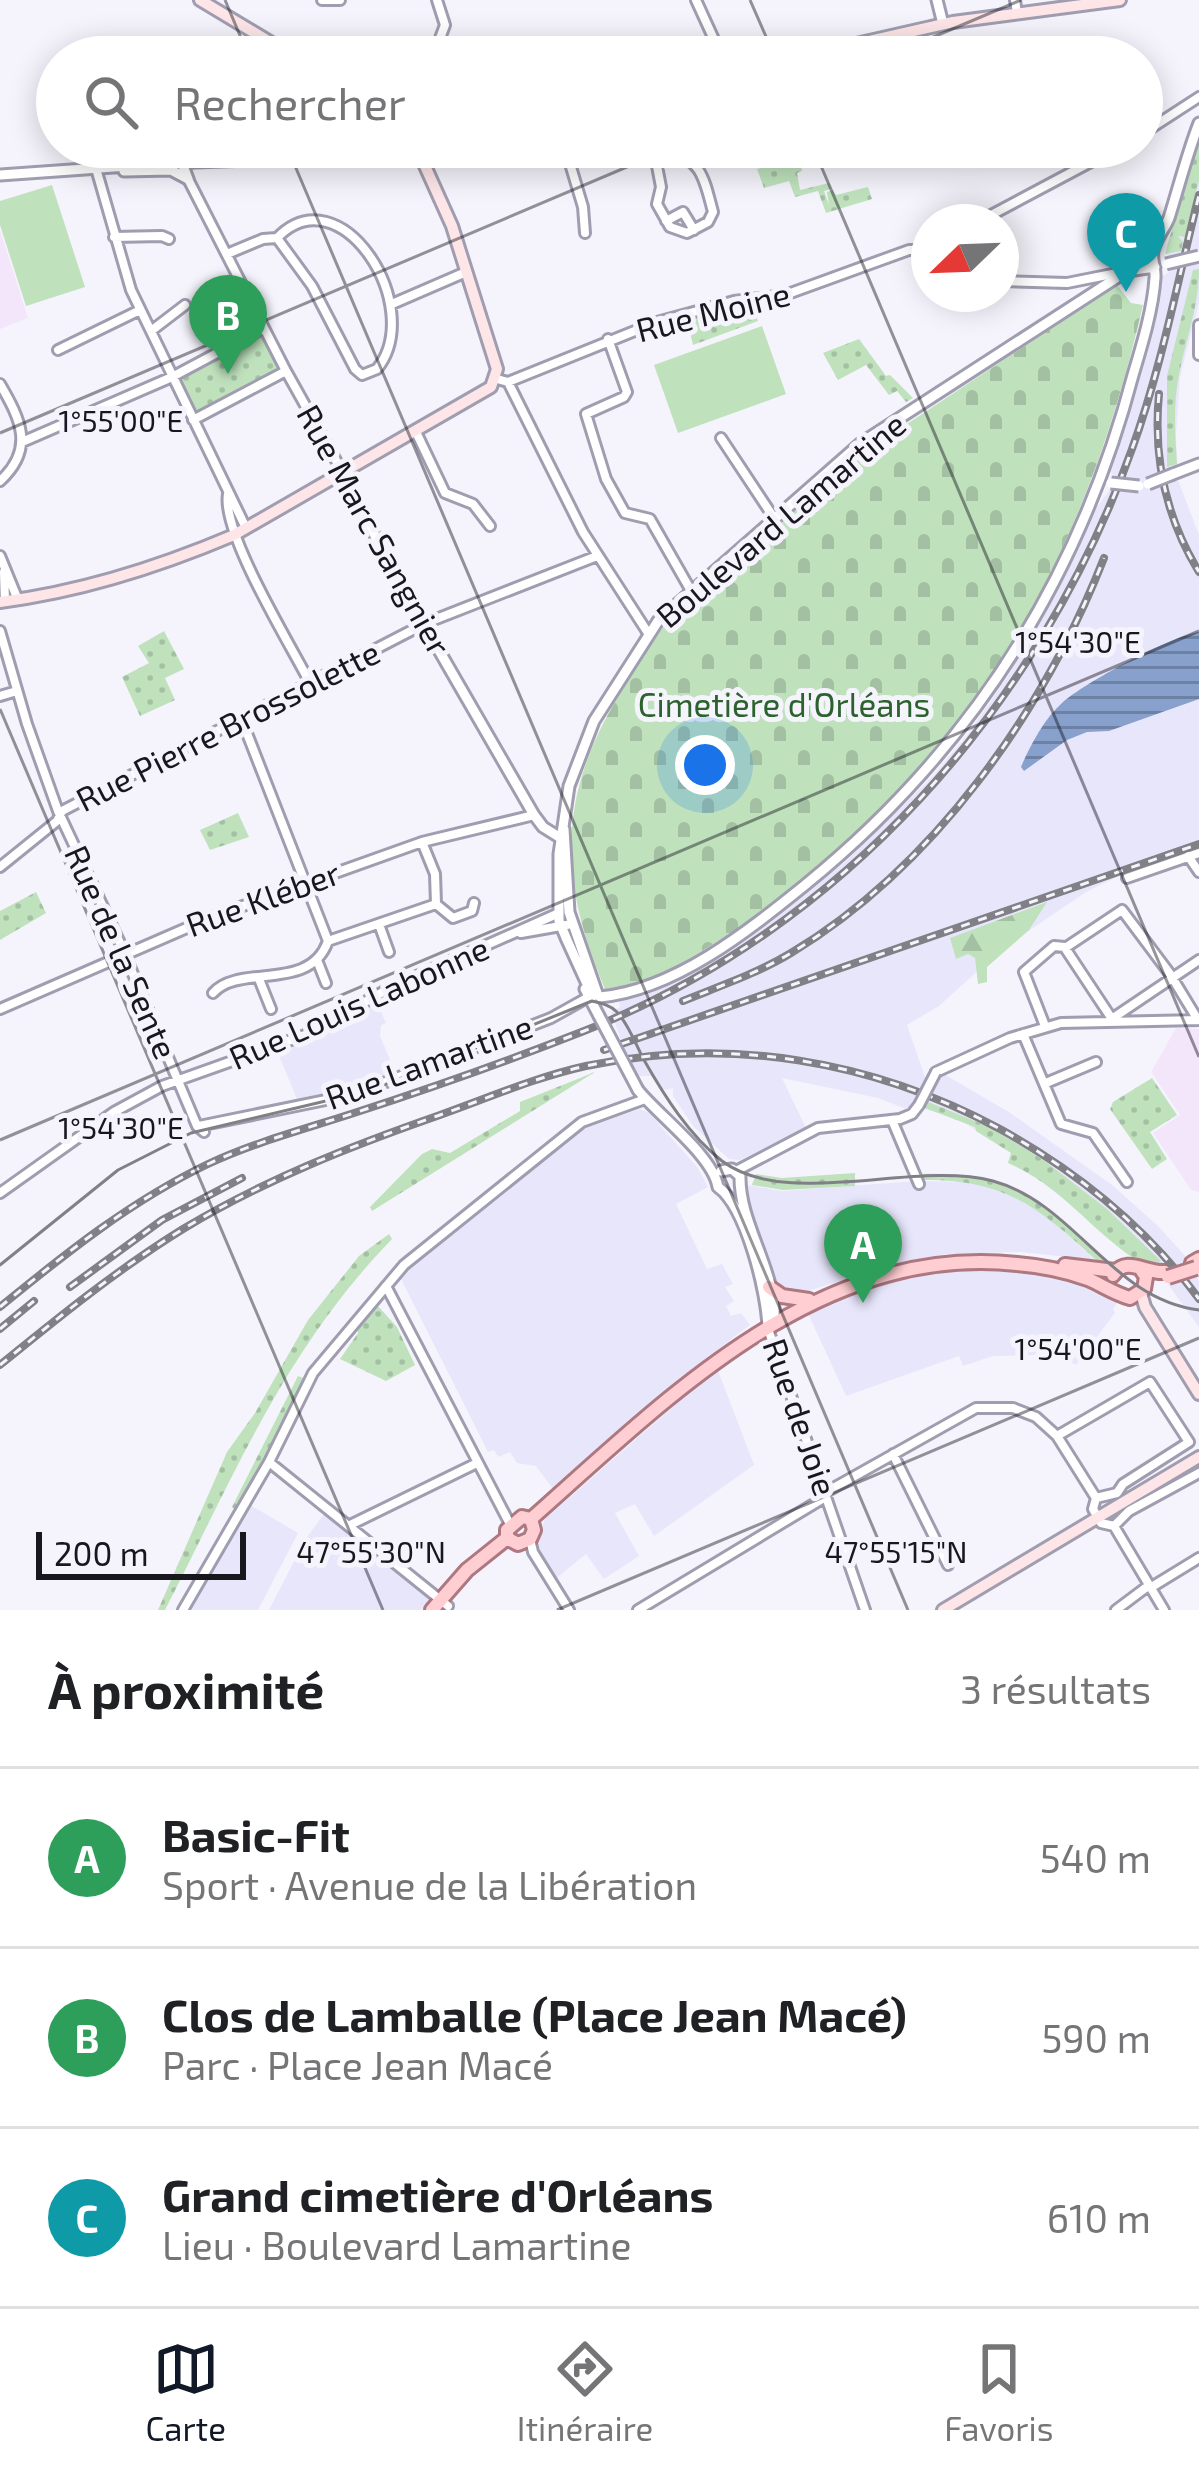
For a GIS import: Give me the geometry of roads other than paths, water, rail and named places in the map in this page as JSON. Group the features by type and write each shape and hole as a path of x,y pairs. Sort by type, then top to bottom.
{"main road":[{"path":"200,0 261,36"},
{"path":"892,36 1016,6 1120,0"},
{"path":"8,601 96,581 240,531 507,382 497,369 429,168"},
{"path":"531,1519 717,1356 809,1300 916,1263 977,1257 1115,1271 1125,1264 1167,1275"},
{"path":"675,1392 774,1322 851,1284 916,1268 973,1262 1020,1264 1078,1276 1130,1298 1196,1264"},
{"path":"1140,1268 1146,1277 1144,1307 1199,1394"},
{"path":"1115,1271 1112,1283 1120,1295 1174,1352"},
{"path":"769,1287 782,1296 809,1300"},
{"path":"943,1610 1098,1517 1197,1449"},
{"path":"440,1605 467,1570 524,1516 531,1519"},
{"path":"510,1532 518,1544 530,1538 531,1519"}],"street":[{"path":"322,0 340,0"},
{"path":"437,0 445,25 441,36"},
{"path":"696,0 712,36"},
{"path":"937,0 944,24"},
{"path":"1163,120 1199,97"},
{"path":"594,998 654,982 741,934 822,871 882,816 965,726 1011,661 1106,481 1160,266 1153,251 1199,123"},
{"path":"0,177 114,168"},
{"path":"184,168 188,178"},
{"path":"572,168 584,207 585,233"},
{"path":"657,168 662,187 656,201 675,231 694,230 713,216 697,168"},
{"path":"1011,204 1079,168"},
{"path":"97,169 171,170 188,178"},
{"path":"97,169 140,310 310,682"},
{"name":"Rue Marc Sangnier","path":"188,178 392,569 534,815 559,837"},
{"path":"666,221 683,212 694,230"},
{"path":"227,254 278,238 288,227 305,221 324,221 341,229 374,262 392,304 392,337 377,369 360,374 312,286 278,238"},
{"path":"114,237 169,239"},
{"path":"1019,282 1061,284 1127,271 1158,239"},
{"name":"Rue Moine","path":"507,382 608,339 734,301 785,295 911,252"},
{"name":"Boulevard Lamartine","path":"601,1016 566,923 559,837 587,733 648,634 691,589 883,427 1127,271 1199,256"},
{"path":"392,304 466,272"},
{"path":"151,331 185,305"},
{"path":"58,350 140,310"},
{"path":"1199,325 1199,355"},
{"path":"22,442 172,376 264,328"},
{"path":"608,339 627,392 586,414 605,479 626,513 650,519 691,589"},
{"path":"193,420 286,370"},
{"path":"507,382 597,556 648,634"},
{"path":"0,384 22,442 16,466 0,481"},
{"path":"416,432 446,493 472,503 490,526"},
{"path":"721,438 774,518"},
{"path":"1106,481 1144,485 1199,464"},
{"path":"0,556 8,601"},
{"name":"Rue Pierre Brossolette","path":"0,866 62,811 310,682 426,623 597,556"},
{"name":"Rue de la Sente","path":"0,631 60,816 201,1129"},
{"path":"0,696 17,691"},
{"path":"242,718 328,941"},
{"path":"534,815 562,820"},
{"name":"Rue Kléber","path":"0,1010 124,954 308,882 422,842 534,815"},
{"name":"Boulevard Lamartine","path":"562,820 566,923 601,1016"},
{"path":"422,842 435,874 436,904 452,918 472,910 474,903"},
{"path":"1127,878 1199,853"},
{"path":"1188,856 1199,872"},
{"path":"213,993 224,984 280,976 317,960 328,941 380,927 436,904"},
{"path":"1045,1026 1024,971 1054,946 1065,946 1122,910 1198,1020"},
{"name":"Rue Louis Labonne","path":"0,1193 114,1112 178,1080 305,1035 392,987 513,934 566,923"},
{"path":"380,927 389,952"},
{"path":"1065,946 1111,1020"},
{"path":"317,960 326,983"},
{"path":"1111,1020 1199,961"},
{"path":"259,979 272,1009"},
{"name":"Rue Lamartine","path":"201,1129 355,1094 594,998"},
{"path":"1136,1004 1135,1012 1147,1021"},
{"path":"601,1016 642,1092 719,1174"},
{"path":"719,1174 736,1171 818,1129 906,1117 920,1105 936,1072 1045,1026 1198,1020"},
{"path":"1023,1034 1061,1124 1094,1132 1127,1183"},
{"path":"1046,1083 1096,1062"},
{"path":"183,1610 269,1462 313,1372 386,1286 421,1249 582,1122 642,1092"},
{"path":"892,1120 919,1184"},
{"path":"719,1174 718,1187 727,1193 739,1188 736,1171"},
{"name":"Rue de Joie","path":"739,1188 769,1287 795,1416 866,1610"},
{"name":"Rue de Joie","path":"727,1193 742,1223 774,1322"},
{"path":"386,1286 510,1532"},
{"path":"1057,1436 1150,1382 1197,1449"},
{"path":"638,1610 968,1411 1021,1409 1057,1436 1096,1498"},
{"path":"892,1453 948,1565"},
{"path":"269,1462 350,1525 440,1605"},
{"path":"350,1525 477,1463"},
{"path":"1096,1498 1123,1501 1199,1473"},
{"path":"1096,1498 1093,1506 1098,1517 1106,1526 1114,1526"},
{"path":"1123,1501 1114,1526 1164,1610"},
{"path":"530,1538 533,1552 569,1610"},
{"path":"1116,1610 1198,1561"}],"water":[{"path":"1199,632 1199,699 1109,731 1087,732 1067,740 1024,771 1021,767 1033,742 1062,703 1128,662"}],"tram line":[{"path":"0,1265 118,1170 191,1133 372,1090 592,1001 621,1017 660,1088 699,1139 722,1161 749,1175 815,1183 926,1176 993,1181 1048,1209 1141,1288 1199,1310"}],"railway":[{"path":"0,1307 100,1229 208,1164 584,1031 678,988 766,934 847,870 920,798 986,719 1044,634 1093,544 1143,418 1199,195"},
{"path":"1159,394 1164,486 1178,530 1199,572"},
{"path":"683,1001 791,953 843,918 937,831 1016,728 1050,672 1104,558"},
{"path":"604,1050 1199,844"},
{"path":"0,1365 159,1244 276,1180 549,1076 639,1057 693,1053 798,1060 850,1071 951,1105 1028,1145 1083,1183 1157,1248 1199,1299"},
{"path":"70,1287 162,1220 242,1178"},
{"path":"0,1329 34,1301"}],"place":[{"name":"Grand cimetière d'Orléans","path":"1126,292"},
{"name":"Clos de Lamballe (Place Jean Macé)","path":"228,374"},
{"name":"Basic-Fit","path":"863,1303"}],"park label":[{"name":"Cimetière d'Orléans","path":"784,705"}]}
